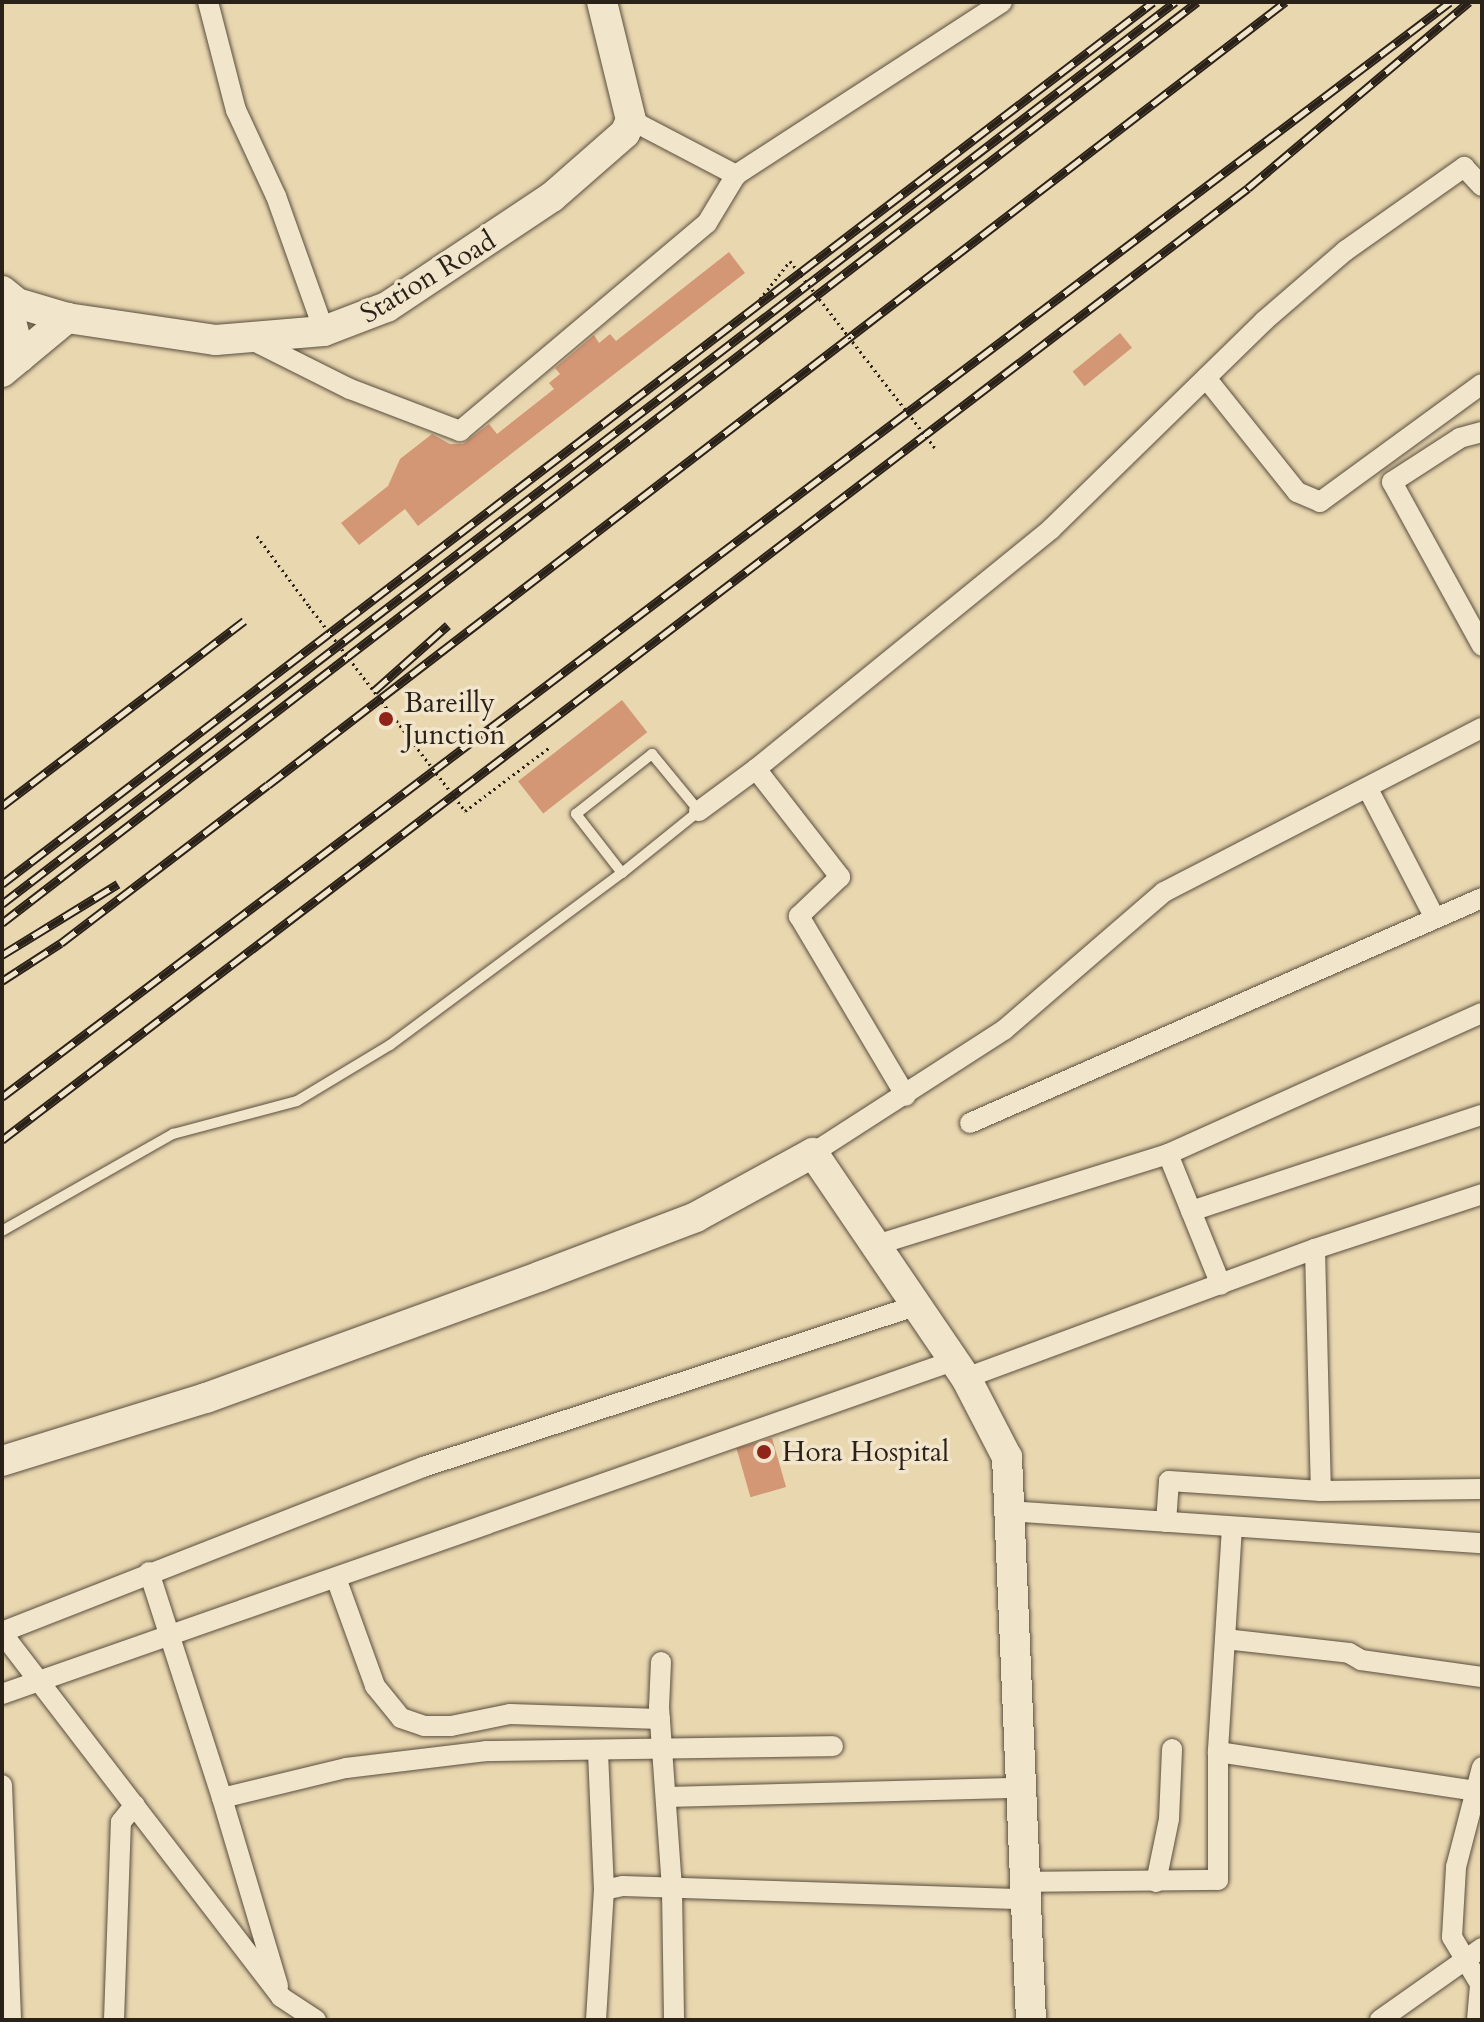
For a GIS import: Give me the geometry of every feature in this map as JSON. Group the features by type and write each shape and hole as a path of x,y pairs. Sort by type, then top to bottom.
{"street":[{"path":"208,2 236,110 276,196 324,331"},
{"path":"602,2 631,120 736,175"},
{"path":"252,340 350,389 460,431 707,223 736,175 1002,2"},
{"name":"Station Road","path":"7,301 67,318 154,333 252,340 324,331 387,307 493,238 603,158 631,120"},
{"path":"699,811 756,769 1051,529 1206,378 1345,251 1464,167 1482,186"},
{"path":"7,301 11,364"},
{"path":"11,364 67,318"},
{"path":"1206,378 1297,492 1320,502 1482,384"},
{"path":"1392,482 1460,438 1481,436"},
{"path":"1374,463 1392,482 1482,646"},
{"path":"2,1461 206,1398 696,1217 813,1153 906,1096 1004,1030 1164,892 1482,728"},
{"path":"756,769 840,877 799,916 906,1096"},
{"path":"1368,789 1435,918"},
{"path":"970,1123 1482,898"},
{"path":"876,1245 1168,1154 1482,1013"},
{"path":"1191,1211 1482,1115"},
{"path":"813,1153 959,1370 1007,1457 1031,2020"},
{"path":"1168,1154 1221,1285"},
{"path":"2,1694 336,1578 1221,1285 1315,1249 1482,1194"},
{"path":"1315,1249 1321,1491"},
{"path":"316,2020 292,2009 2,1632 423,1467 915,1306"},
{"path":"1166,1522 1169,1481 1321,1491 1482,1489"},
{"path":"1008,1511 1482,1543"},
{"path":"604,1890 1024,1891 1218,1880 1218,1752 1232,1527"},
{"path":"149,1572 292,2009"},
{"path":"336,1578 375,1686 401,1718 424,1726 451,1726 510,1714 660,1719"},
{"path":"1225,1639 1349,1653 1376,1662 1482,1677"},
{"path":"661,1662 660,1719 672,1890 674,2020"},
{"path":"222,1798 346,1768 471,1753 833,1746"},
{"path":"1156,1882 1169,1819 1172,1749"},
{"path":"596,2020 604,1890 598,1752"},
{"path":"1218,1752 1480,1791"},
{"path":"1477,2020 1480,1984 1474,1954 1452,1937 1456,1867 1480,1791 1482,1767"},
{"path":"2,1785 5,1932 11,2020"},
{"path":"667,1797 1019,1788"},
{"path":"114,2020 121,1822 135,1805"},
{"path":"1381,2020 1474,1954"}],"lane":[{"path":"2,1231 173,1134 297,1101 390,1045 622,873 699,811 652,754 576,814 622,873"}],"path":[{"path":"760,299 790,261 935,448"},
{"path":"257,536 465,811 550,747"}],"building":[{"path":"729,252 745,273 418,526 405,509 359,545 341,523 388,486 400,459 432,434 450,444 463,444 489,424 497,434 554,389 549,383 560,374 555,368 594,335 599,343 610,334 616,341"},
{"path":"1120,333 1132,348 1085,386 1073,371"},
{"path":"622,700 647,732 543,814 518,781"},
{"path":"772,1438 786,1487 750,1497 736,1448"}],"railway":[{"path":"2,884 1153,2"},
{"path":"2,904 1175,2"},
{"path":"2,923 1197,2"},
{"path":"2,981 61,943 1285,2"},
{"path":"2,1097 1450,2"},
{"path":"2,1140 1248,188 1469,2"},
{"path":"2,806 244,621"},
{"path":"374,691 448,625"},
{"path":"2,955 118,884"}],"place":[{"name":"Bareilly Junction","path":"386,719"},
{"name":"Hora Hospital","path":"764,1452"}]}
